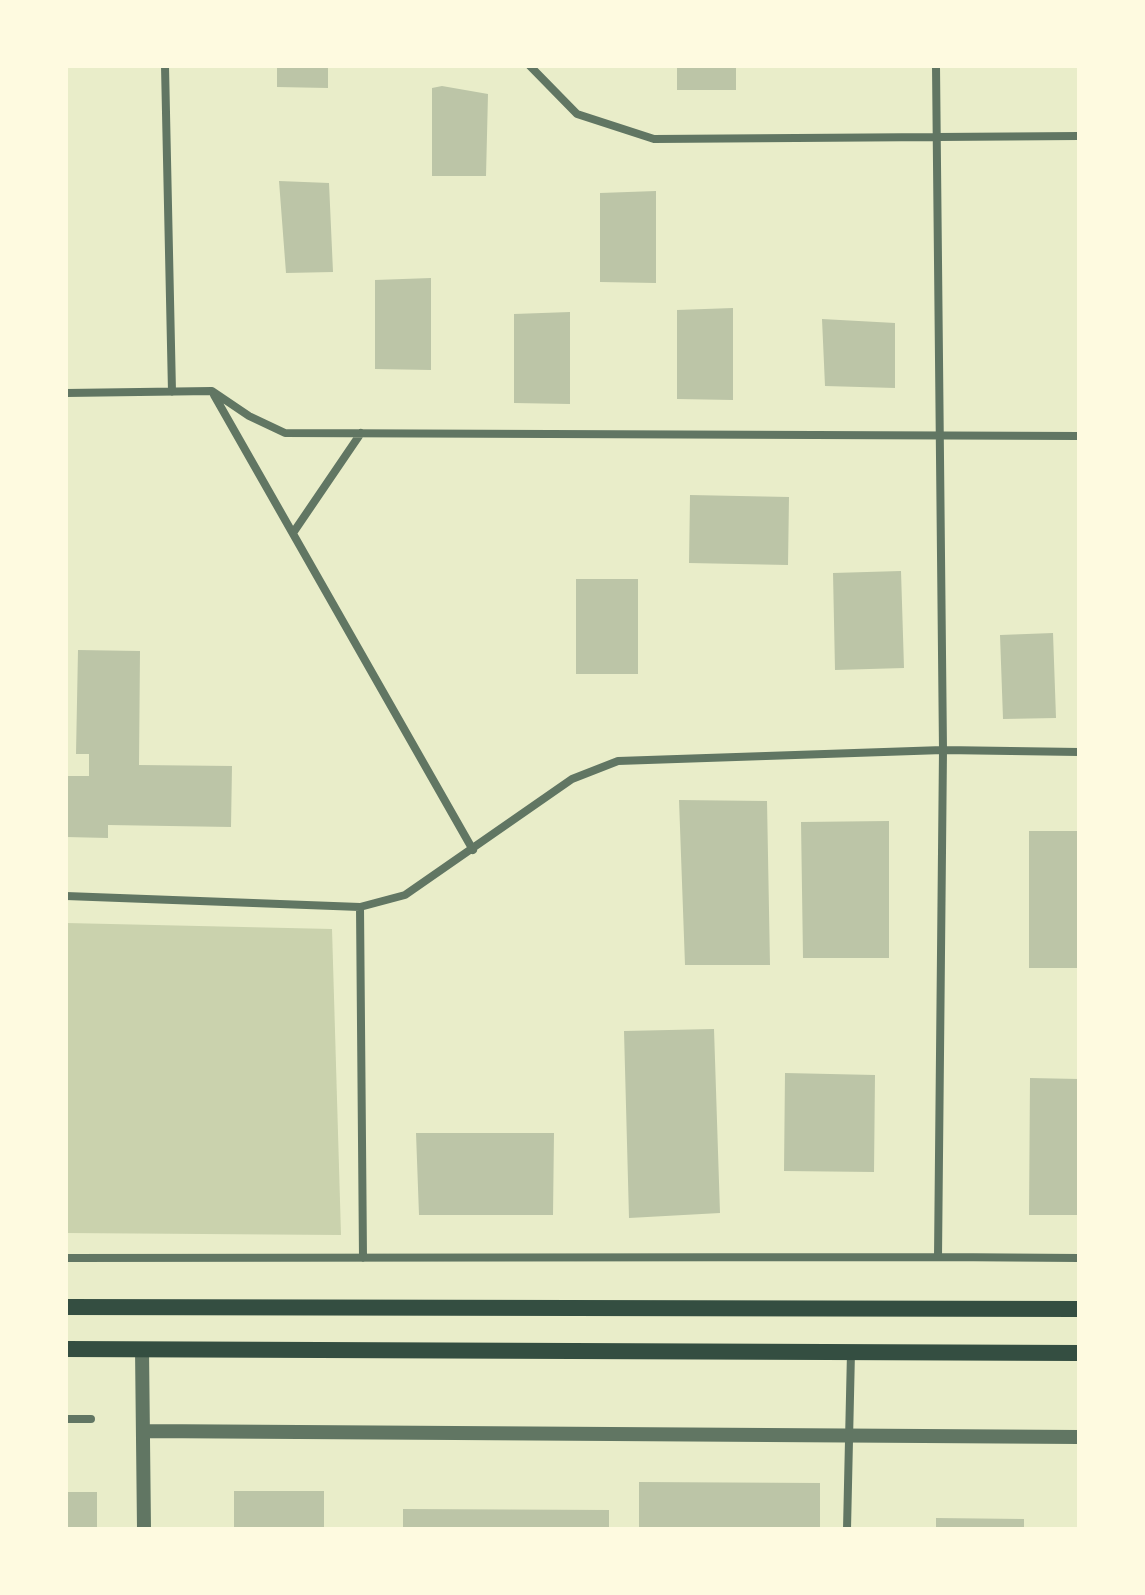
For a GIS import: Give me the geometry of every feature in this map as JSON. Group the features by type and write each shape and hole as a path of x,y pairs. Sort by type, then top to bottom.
{"main road":[{"path":"66,1307 1079,1309"},
{"path":"66,1349 1079,1353"}],"street":[{"path":"165,66 172,392"},
{"path":"530,66 577,114 654,139 1079,136"},
{"path":"936,66 943,750 938,1257"},
{"path":"212,391 473,850"},
{"path":"66,393 212,391 249,416 285,433 1079,436"},
{"path":"293,533 361,433"},
{"path":"66,896 360,907 405,895 572,779 618,761 943,750 1079,752"},
{"path":"360,907 363,1258"},
{"path":"66,1258 1079,1258"},
{"path":"142,1349 144,1529"},
{"path":"847,1529 851,1351"},
{"path":"66,1419 91,1419"},
{"path":"143,1431 1079,1437"}],"green space":[{"path":"66,923 332,929 341,1235 66,1233"}],"building":[{"path":"277,66 328,66 328,88 277,87"},
{"path":"677,66 736,66 736,90 677,90"},
{"path":"442,86 488,94 486,176 432,176 432,88"},
{"path":"279,181 329,183 333,272 286,273"},
{"path":"656,191 656,283 600,282 600,193"},
{"path":"431,278 431,370 375,369 375,280"},
{"path":"733,308 733,400 677,399 677,310"},
{"path":"570,312 570,404 514,403 514,314"},
{"path":"822,319 895,323 895,388 825,386"},
{"path":"690,495 789,497 788,565 689,563"},
{"path":"901,571 904,668 835,670 833,573"},
{"path":"576,579 638,579 638,674 576,674"},
{"path":"1053,633 1056,718 1003,719 1000,635"},
{"path":"78,650 140,651 139,765 232,766 231,827 108,825 108,838 66,837 66,776 89,776 89,754 76,754"},
{"path":"679,800 767,801 770,965 685,965"},
{"path":"889,821 889,958 803,958 801,822"},
{"path":"1029,831 1079,831 1079,968 1029,968"},
{"path":"714,1029 720,1213 629,1218 624,1031"},
{"path":"785,1073 875,1075 874,1172 784,1171"},
{"path":"1030,1078 1079,1079 1079,1215 1029,1215"},
{"path":"416,1133 554,1133 553,1215 419,1215"},
{"path":"639,1482 820,1483 820,1529 639,1529"},
{"path":"234,1491 324,1491 324,1529 234,1529"},
{"path":"66,1492 97,1492 97,1529 66,1529"},
{"path":"403,1509 609,1510 609,1529 403,1529"},
{"path":"936,1518 1024,1519 1024,1529 936,1529"}]}
